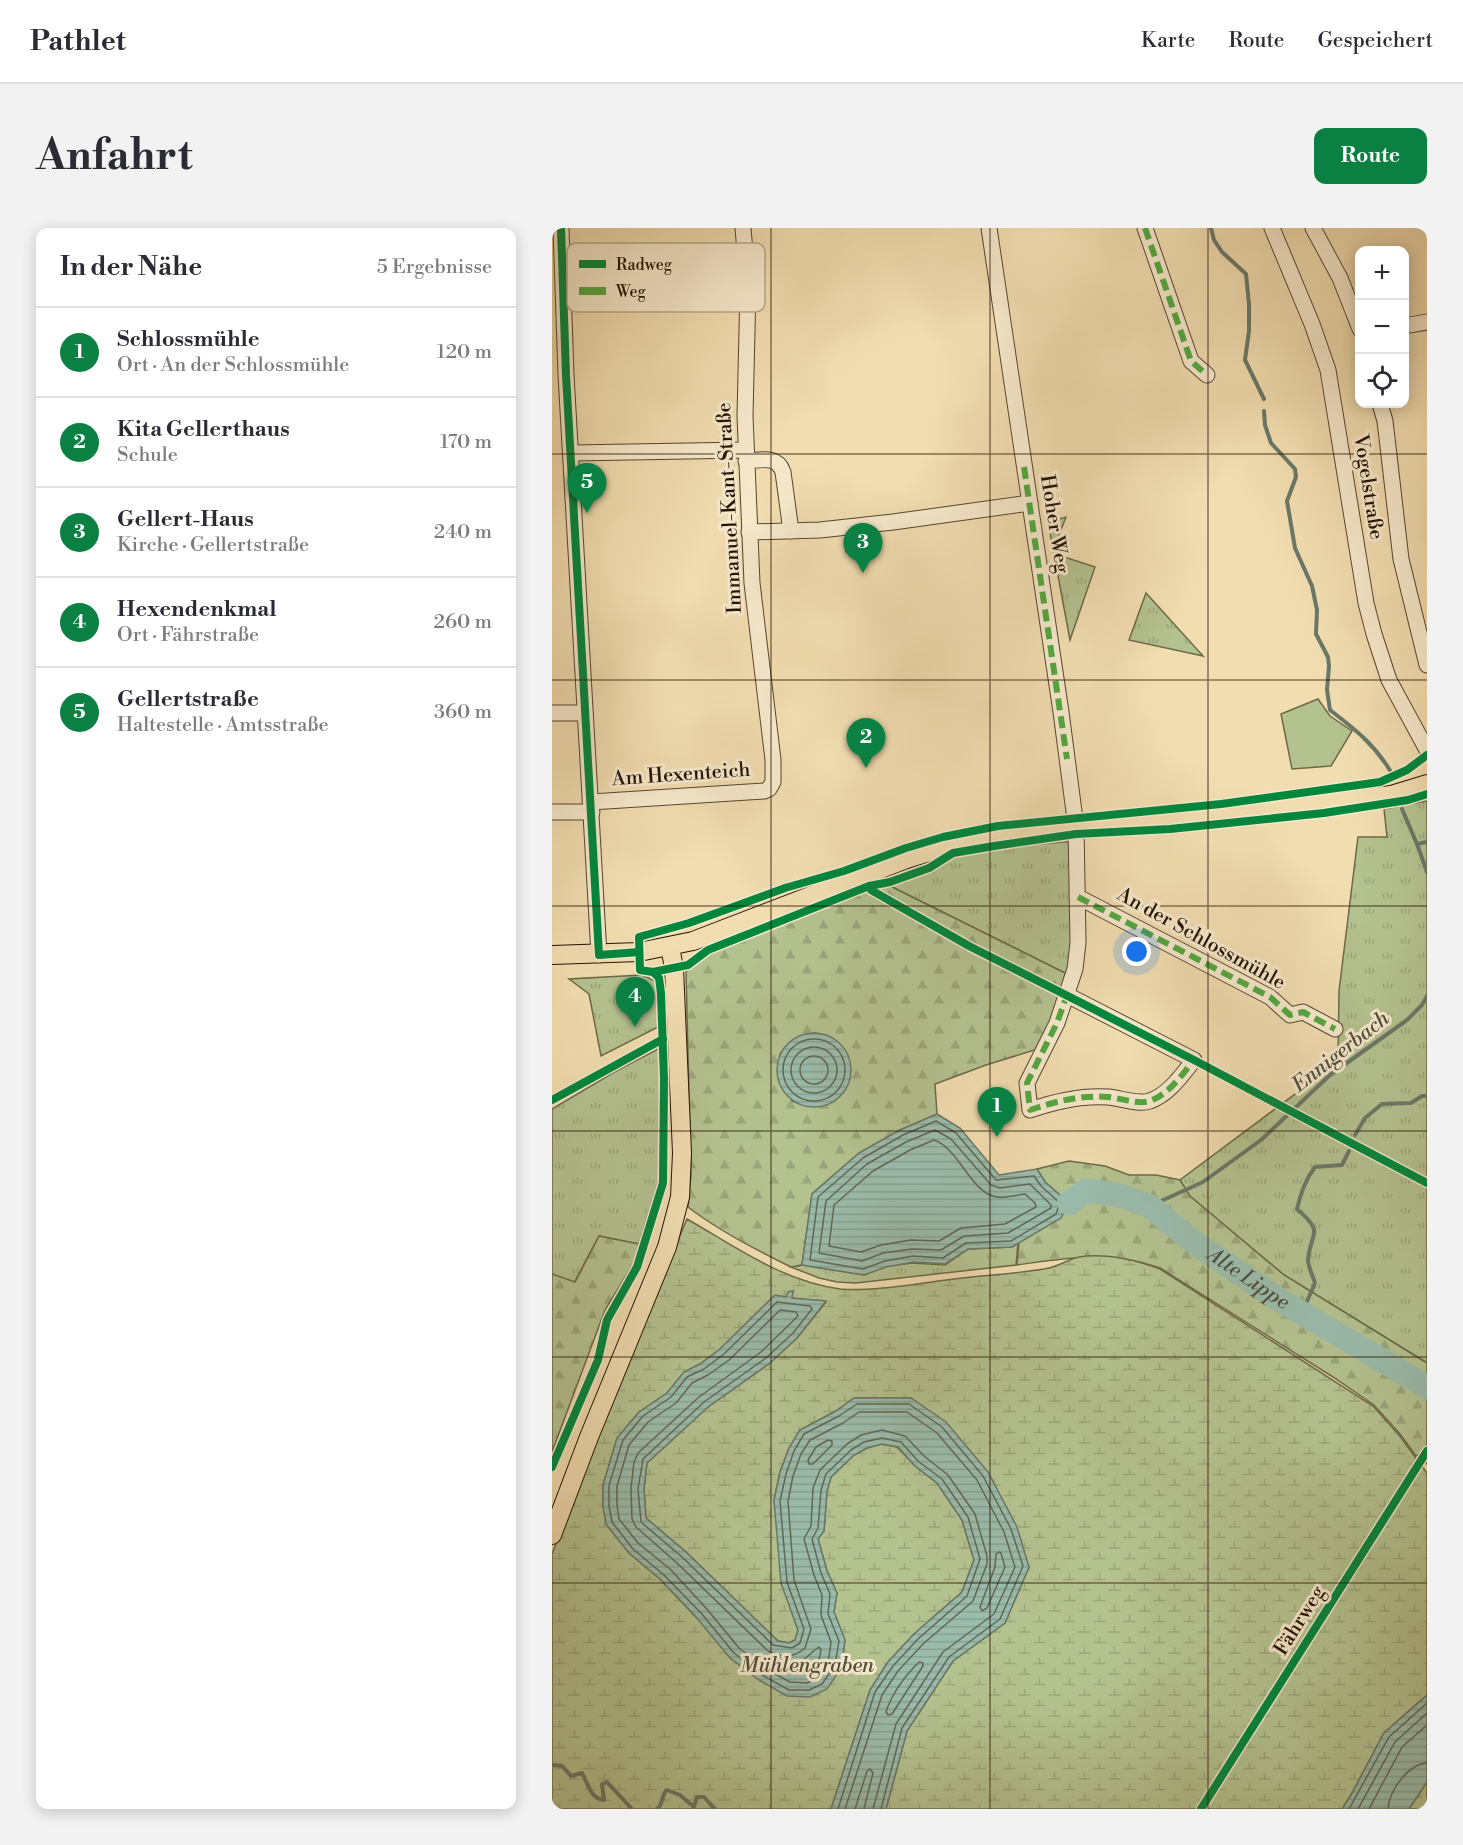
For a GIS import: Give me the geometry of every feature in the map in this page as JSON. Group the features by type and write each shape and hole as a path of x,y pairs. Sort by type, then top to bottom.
{"main road":[{"path":"552,955 639,952 693,941 904,860 950,845 1036,831 1329,803 1391,795 1427,784"},
{"path":"552,1535 589,1437 667,1247 680,1197 681,1120 674,968 670,947"}],"street":[{"path":"561,228 559,376 572,453 599,955"},
{"name":"Immanuel-Kant-Straße","path":"743,228 744,243"},
{"name":"Hoher Weg","path":"989,228 1076,827"},
{"path":"1145,228 1191,361 1207,375"},
{"name":"Vogelstraße","path":"1272,228 1312,324 1328,370 1365,596 1374,634 1389,680 1427,750"},
{"path":"1313,228 1340,278 1355,318"},
{"name":"Immanuel-Kant-Straße","path":"747,312 745,378 749,532 752,583 773,760 772,786"},
{"path":"1409,325 1427,322"},
{"path":"1381,408 1401,559 1427,665"},
{"path":"572,453 746,456 776,461 783,472 791,531"},
{"path":"749,532 791,531 893,522 1030,503"},
{"path":"552,713 585,713"},
{"name":"Am Hexenteich","path":"552,812 739,793 764,790 772,786"},
{"path":"1067,995 1194,1060 1177,1081 1160,1096 1148,1102 1086,1096 1054,1102 1030,1110 1027,1083 1057,1023 1075,969 1078,943 1076,827"},
{"name":"An der Schlossmühle","path":"1078,897 1270,997 1290,1015 1303,1012 1335,1029"}],"green space":[{"path":"1066,517 1055,545 1058,555 1095,567 1070,640 1048,522"},
{"path":"874,541 875,549 846,552 845,543"},
{"path":"1146,593 1203,656 1129,640"},
{"path":"1318,699 1330,716 1352,731 1331,766 1292,769 1281,714"},
{"path":"1427,801 1427,1363 1284,1275 1189,1196 1180,1180 1338,1062 1339,991 1358,837 1387,837 1384,809"},
{"path":"1074,841 1071,976 890,886 926,873 959,855 987,849"},
{"path":"890,886 1071,976 1038,1049 935,1084 937,1114 900,1130 859,1153 812,1194 802,1265 791,1267 725,1232 688,1207 691,1175 686,972 693,961 702,955 849,895","holes":["815,1033 824,1035 826,1105 809,1106 792,1101 780,1054 787,1045 804,1035"]},
{"path":"642,975 655,981 657,987 658,1027 601,1056 589,994 569,979"},
{"path":"660,1048 660,1170 639,1244 599,1236 574,1283 552,1274 552,1109"},
{"path":"1069,1161 1105,1166 1129,1175 1156,1175 1180,1180 1190,1196 1284,1275 1427,1363 1427,1464 1418,1455 1416,1456 1374,1405 1160,1268 1142,1262 1106,1257 1071,1258 1017,1265 1019,1242 1069,1203 1045,1182 1037,1169"},
{"path":"687,1219 779,1271 819,1285 840,1289 881,1288 1025,1272 1049,1268 1075,1258 1089,1256 1120,1258 1141,1263 1160,1269 1373,1406 1399,1435 1427,1473 1427,1695 1384,1733 1342,1809 886,1809 907,1731 953,1661 1005,1623 1029,1567 911,1398 854,1398 836,1411 800,1430 789,1448 780,1472 774,1500 792,1613 798,1630 795,1640 789,1643 778,1641 686,1552 646,1518 644,1489 647,1463 708,1407 770,1363 797,1338 826,1302 791,1298 793,1291 786,1297 774,1296 720,1349 700,1364 684,1372 667,1393 639,1412 617,1438 603,1485 606,1524 629,1553 660,1579 696,1617 841,1668 845,1640 834,1612 837,1593 827,1571 818,1539 824,1531 827,1491 831,1477 854,1455 881,1444 897,1447 915,1466 937,1483 962,1520 974,1560 962,1592 914,1634 888,1662 870,1690 831,1809 552,1809 552,1554 616,1386"},
{"path":"599,1236 639,1244 635,1261 605,1310 552,1452 552,1274 575,1282"},
{"path":"1018,1243 1016,1265 856,1283 819,1278 791,1267 802,1265 864,1275 886,1266 913,1263 945,1265 968,1249 1012,1247"},
{"path":"1427,1782 1427,1809 1409,1809"}],"water":[{"path":"814,1033 828,1036 840,1044 848,1056 851,1070 848,1084 840,1096 828,1104 814,1107 800,1104 788,1096 780,1084 777,1070 780,1056 788,1044 800,1036"},
{"path":"937,1114 960,1128 999,1175 1037,1169 1045,1182 1069,1203 1061,1218 1012,1247 968,1249 945,1264 914,1262 886,1267 864,1275 802,1265 812,1194 859,1153 900,1130"},
{"name":"Mühlengraben","path":"793,1291 792,1298 826,1301 797,1338 770,1363 708,1407 647,1463 644,1489 646,1518 686,1552 778,1641 789,1643 795,1640 798,1630 781,1583 774,1500 780,1472 789,1448 800,1430 836,1411 854,1398 911,1398 946,1422 988,1472 1017,1527 1029,1567 1005,1623 953,1661 907,1731 886,1809 831,1809 870,1690 888,1662 914,1634 962,1592 974,1560 962,1520 937,1483 915,1466 898,1447 882,1444 854,1455 831,1477 827,1491 824,1531 818,1539 827,1571 837,1593 834,1612 845,1640 841,1668 827,1689 810,1697 787,1696 759,1680 730,1658 696,1617 660,1579 629,1553 606,1524 603,1485 617,1438 639,1412 667,1393 684,1372 700,1364 720,1349 775,1295 786,1297 788,1292"},
{"path":"1427,1695 1427,1782 1409,1809 1342,1809 1384,1733"}],"waterway":[{"name":"Ennigerbach","path":"1211,228 1214,240 1222,252 1246,274 1249,331 1245,360 1264,399"},
{"name":"Ennigerbach","path":"1264,411 1265,425 1271,443 1295,469 1296,477 1287,501 1295,548 1312,586 1317,610 1316,634 1328,657 1327,690 1330,710 1364,738 1391,772"},
{"name":"Ennigerbach","path":"1402,809 1427,872"},
{"path":"1417,844 1427,842"},
{"name":"Ennigerbach","path":"1150,1206 1203,1182 1261,1140 1330,1075 1407,1020 1422,1005 1427,996"},
{"path":"1355,1135 1365,1118 1382,1104 1411,1103 1422,1096 1427,1096"},
{"path":"1302,1313 1315,1283 1308,1260 1314,1229 1297,1209 1300,1198 1315,1167 1342,1165 1349,1151"},
{"name":"Alte Lippe","path":"1069,1203 1087,1190 1118,1195 1150,1206 1192,1241 1278,1299 1427,1387"},
{"path":"552,1765 562,1766 571,1776 582,1773 592,1794 599,1799 604,1800 602,1784 607,1782 632,1809"},
{"path":"657,1809 667,1790 680,1795 694,1807 697,1797 704,1797 715,1809"}],"marked path":[{"path":"1145,228 1191,361 1207,375"},
{"path":"1024,467 1067,759"},
{"path":"1078,897 1270,997 1290,1015 1303,1012 1335,1029"},
{"path":"1064,994 1067,995 1057,1023 1027,1083 1030,1110 1059,1101 1088,1097 1150,1101 1169,1089 1194,1060"}],"cycle path":[{"path":"561,228 566,375 599,955 639,952"},
{"path":"1427,755 1407,770 1380,782 1221,804 998,826 943,837 844,871 785,888 689,923 639,937 640,970 653,972 688,965 708,950 869,886 890,882 929,868 953,853 1076,834 1170,829 1324,813 1408,800 1427,794"},
{"path":"869,886 871,890 969,946 1194,1060 1427,1183"},
{"path":"552,1467 598,1360 607,1320 637,1267 663,1183 664,1080 661,993 659,978 653,972"},
{"path":"552,1100 663,1039"},
{"name":"Fährweg","path":"1201,1809 1427,1451"}],"place":[{"name":"Gellertstraße","path":"587,513"},
{"name":"Gellert-Haus","path":"863,573"},
{"name":"Kita Gellerthaus","path":"866,768"},
{"name":"Hexendenkmal","path":"635,1027"},
{"name":"Schlossmühle","path":"997,1137"}]}
